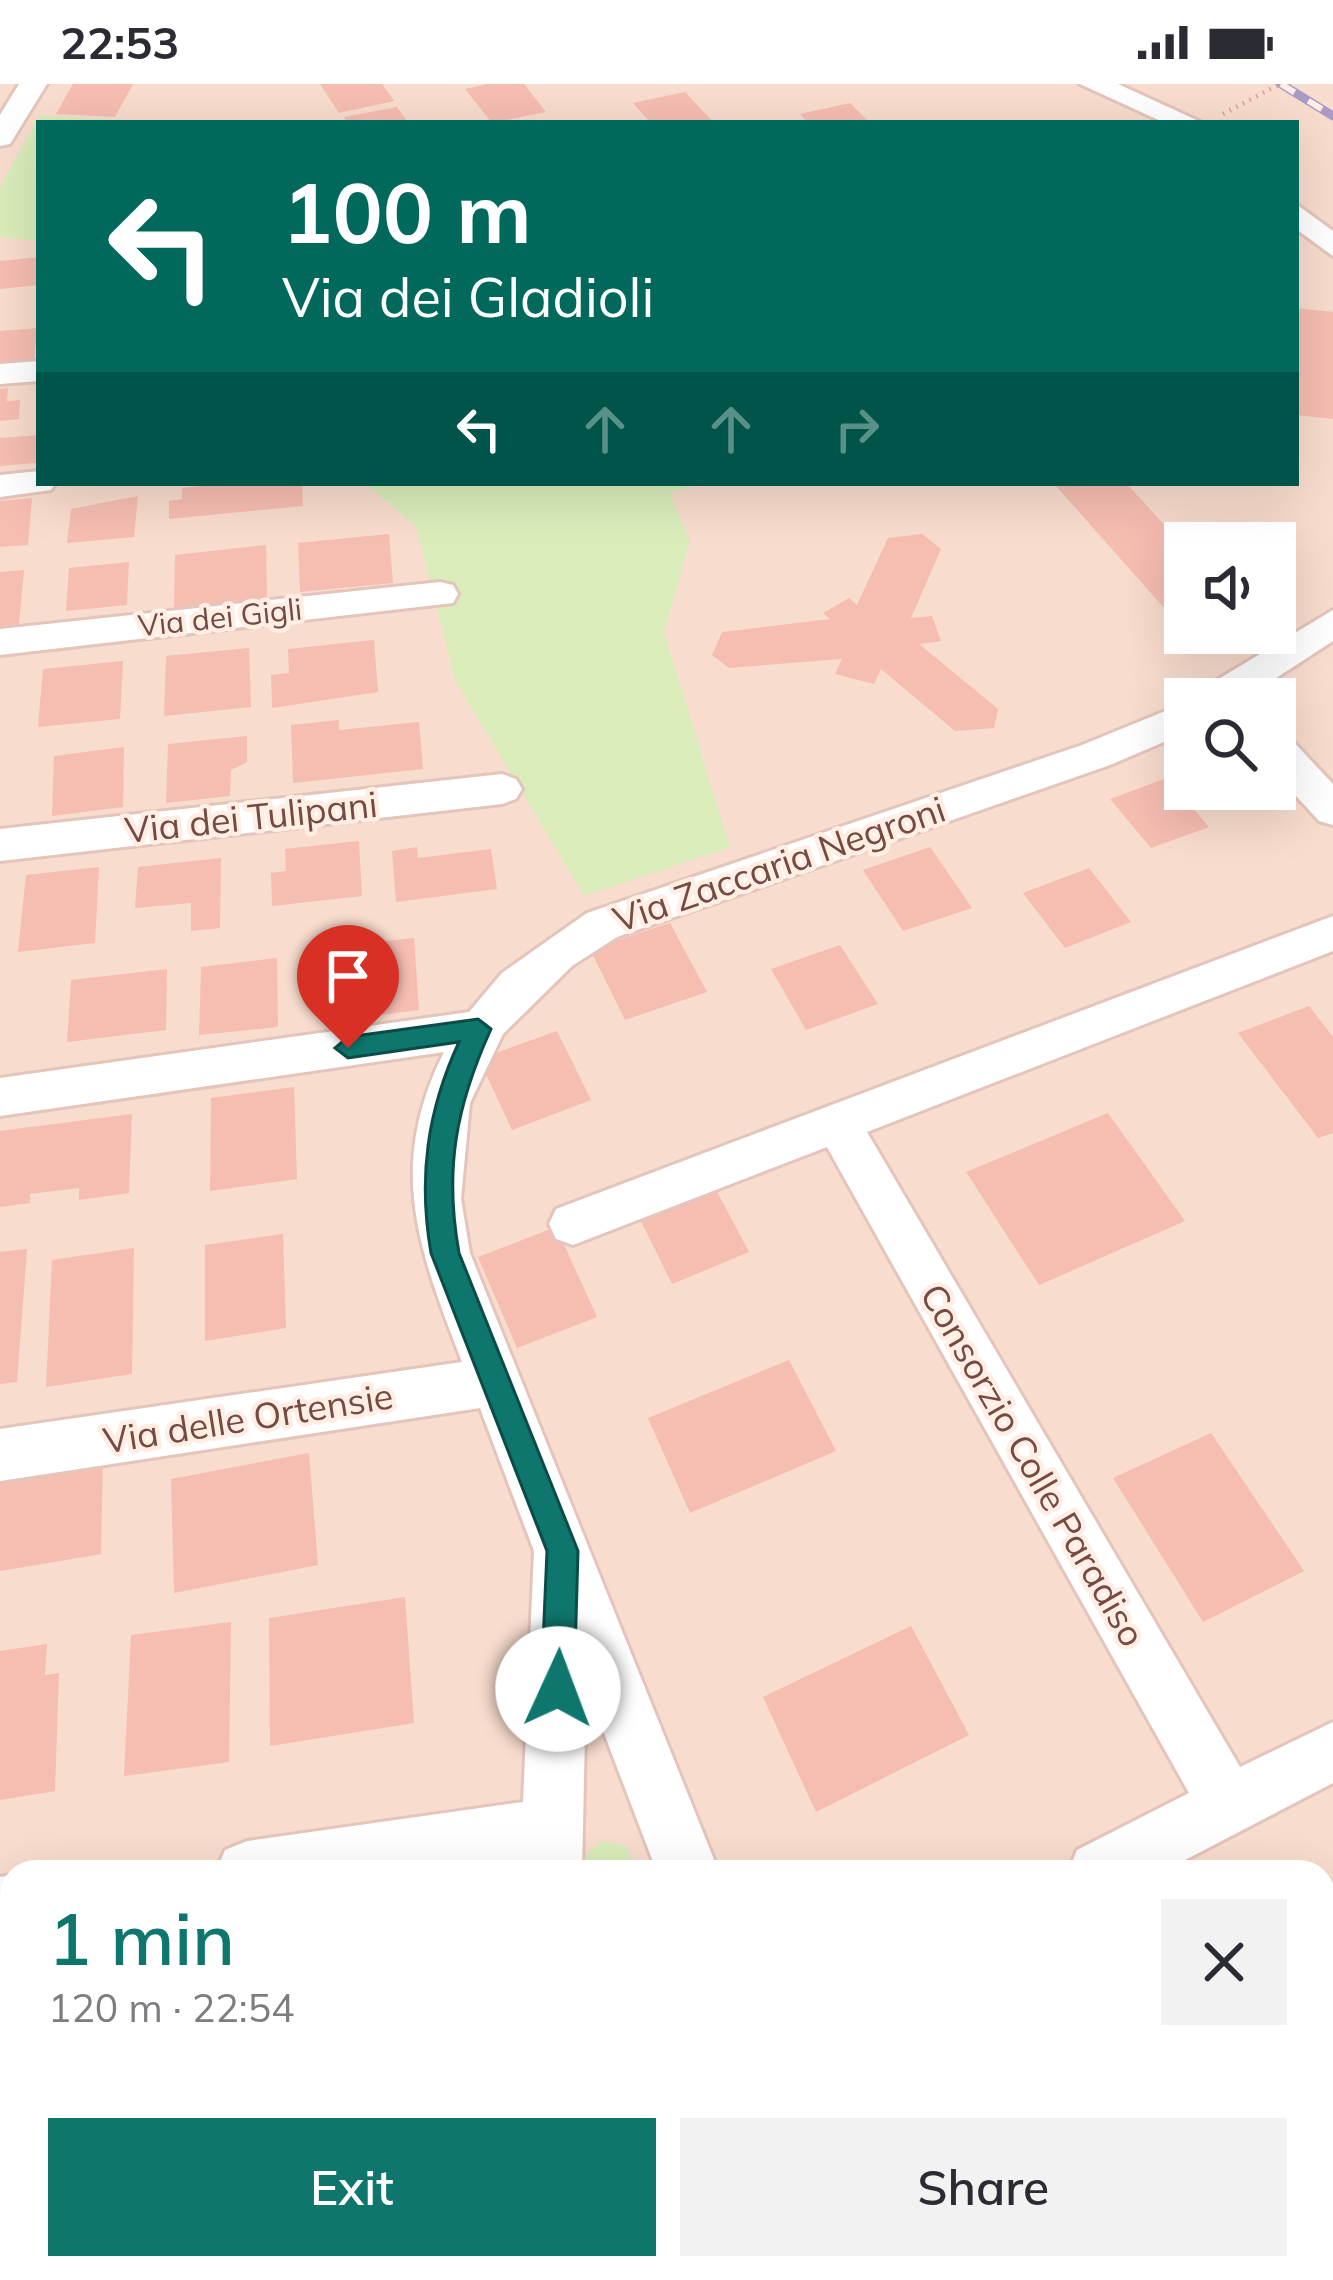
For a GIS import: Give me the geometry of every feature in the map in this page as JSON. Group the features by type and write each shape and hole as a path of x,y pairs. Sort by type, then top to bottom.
{"street":[{"path":"0,138 33,84"},
{"path":"1094,84 1182,120"},
{"path":"1299,216 1333,247"},
{"path":"0,374 36,371"},
{"path":"0,486 36,482"},
{"name":"Via dei Gigli","path":"0,642 440,594"},
{"path":"1253,678 1333,622"},
{"name":"Via Zaccaria Negroni","path":"552,1850 562,1551 445,1253 437,1208 448,1096 478,1029 535,968 602,925 1096,755 1164,726"},
{"path":"1296,770 1333,810"},
{"name":"Via dei Tulipani","path":"0,845 502,789"},
{"path":"573,1224 1333,933"},
{"path":"0,1097 478,1029"},
{"name":"Consorzio Colle Paradiso","path":"838,1124 1229,1805"},
{"name":"Via delle Ortensie","path":"0,1455 495,1381"},
{"path":"562,1551 683,1860"},
{"path":"1122,1860 1333,1751"},
{"path":"413,1860 552,1850"}],"path":[{"path":"1222,115 1280,84"}],"shaded area":[{"path":"0,84 1333,84 1333,1860 0,1860"}],"green space":[{"path":"39,116 129,120 37,120"},
{"path":"36,122 36,241 0,237 0,188"},
{"path":"368,486 694,486 670,493 690,541 664,632 730,847 584,896 455,680 416,526"},
{"path":"602,1841 626,1846 631,1860 583,1860"}],"building":[{"path":"73,84 133,84 115,117 56,114"},
{"path":"320,84 382,84 394,101 339,113"},
{"path":"524,84 546,112 490,120 465,89"},
{"path":"685,92 711,120 648,120 633,103"},
{"path":"850,103 867,120 805,120 800,114"},
{"path":"397,107 406,120 346,120"},
{"path":"36,257 36,285 0,289 0,261"},
{"path":"1299,308 1333,312 1333,419 1299,415"},
{"path":"36,328 34,362 0,365 0,331"},
{"path":"8,388 7,401 20,400 19,419 0,421 0,389"},
{"path":"36,435 36,463 0,466 0,438"},
{"path":"302,486 303,506 169,519 169,501 182,499 182,488"},
{"path":"1056,486 1129,486 1164,524 1164,608"},
{"path":"138,496 134,537 67,543 71,509"},
{"path":"32,498 28,545 0,547 0,501"},
{"path":"389,534 393,583 300,592 298,543"},
{"path":"922,534 941,549 911,618 932,616 941,641 919,644 998,709 994,728 955,731 881,669 874,684 835,674 842,659 729,668 712,655 722,632 830,619 823,613 849,598 857,605 888,538"},
{"path":"266,545 267,598 174,608 175,555"},
{"path":"129,562 127,605 66,611 69,568"},
{"path":"24,570 19,624 0,626 0,572"},
{"path":"374,640 378,692 272,708 271,675 289,673 288,649"},
{"path":"249,648 251,707 164,716 166,656"},
{"path":"123,661 120,719 38,727 43,669"},
{"path":"339,720 339,730 419,722 423,769 293,783 291,725"},
{"path":"247,736 247,762 231,770 230,796 166,803 168,744"},
{"path":"124,747 123,807 52,816 54,756"},
{"path":"1164,779 1164,810 1194,810 1209,827 1151,848 1110,799"},
{"path":"359,841 362,896 272,906 271,873 286,871 285,849"},
{"path":"417,847 418,858 491,849 497,889 396,902 392,851"},
{"path":"930,847 972,908 903,931 863,870"},
{"path":"221,858 220,928 191,931 191,903 135,908 138,867"},
{"path":"99,867 95,943 18,952 26,875"},
{"path":"1089,868 1131,922 1065,948 1023,893"},
{"path":"670,923 707,992 625,1020 590,949"},
{"path":"414,938 419,1010 379,1015 378,1005 353,1007 350,945"},
{"path":"840,945 878,1004 806,1030 771,969"},
{"path":"277,958 278,1027 199,1035 201,967"},
{"path":"167,969 166,1030 67,1042 71,980"},
{"path":"1309,1006 1333,1037 1333,1133 1318,1138 1238,1033"},
{"path":"557,1031 591,1100 512,1130 479,1059"},
{"path":"294,1087 297,1179 210,1191 211,1098"},
{"path":"1108,1113 1185,1221 1039,1285 966,1172"},
{"path":"132,1114 129,1193 79,1200 79,1188 30,1194 30,1203 0,1207 0,1131"},
{"path":"714,1186 749,1252 672,1284 638,1215"},
{"path":"556,1227 597,1317 517,1348 478,1257"},
{"path":"283,1234 286,1328 205,1341 205,1245"},
{"path":"134,1248 132,1374 46,1387 52,1260"},
{"path":"27,1249 17,1382 0,1384 0,1252"},
{"path":"789,1360 836,1451 690,1513 648,1418"},
{"path":"1211,1433 1304,1571 1203,1622 1113,1478"},
{"path":"309,1453 318,1565 174,1593 171,1479"},
{"path":"103,1457 101,1554 0,1571 0,1473"},
{"path":"405,1597 414,1723 270,1746 269,1618"},
{"path":"231,1622 229,1762 124,1776 131,1635"},
{"path":"911,1626 969,1735 816,1812 763,1697"},
{"path":"47,1644 45,1675 59,1673 55,1791 0,1800 0,1651"}],"railway":[{"path":"1281,84 1333,116"}],"route":[{"path":"348,1048 478,1029 448,1096 438,1154 437,1208 445,1253 562,1551 558,1689"}]}
